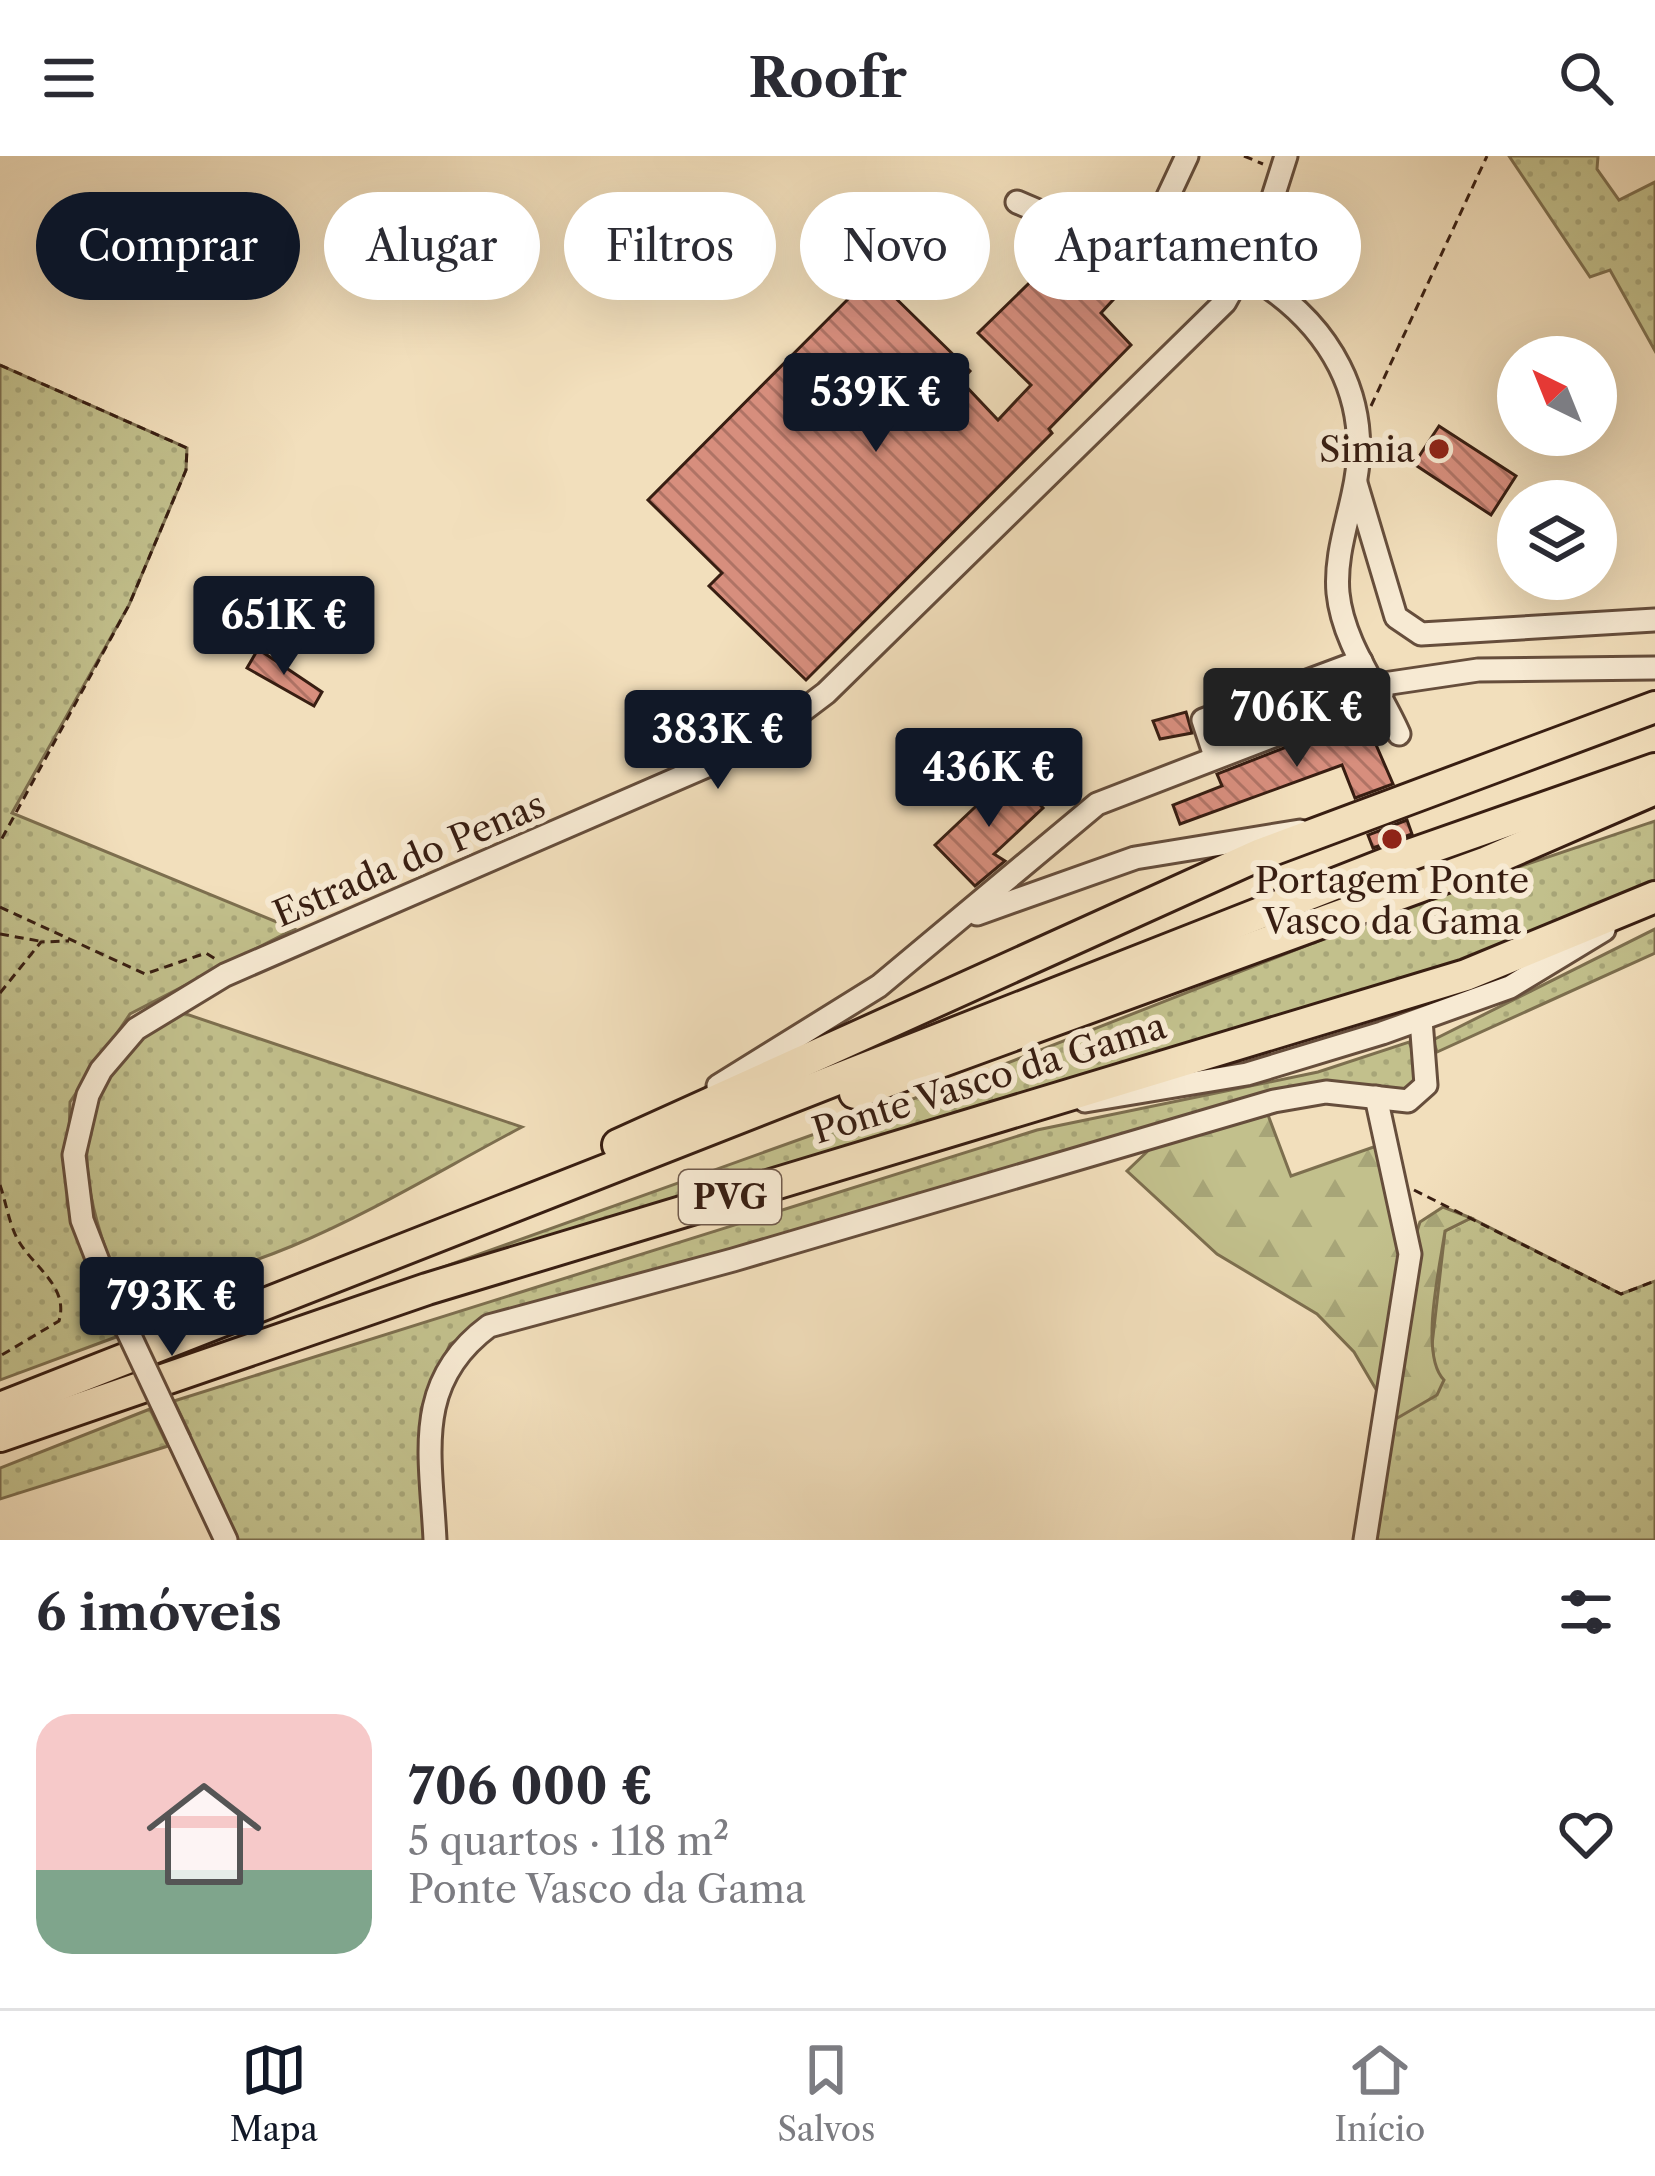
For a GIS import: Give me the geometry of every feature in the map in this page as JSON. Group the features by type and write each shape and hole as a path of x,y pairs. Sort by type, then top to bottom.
{"highway":[{"name":"Ponte Vasco da Gama","path":"257,1309 1330,827 1655,707"},
{"name":"Ponte Vasco da Gama","path":"0,1408 1378,867 1655,769"},
{"name":"Ponte Vasco da Gama","path":"257,1309 1316,926 1551,837 1655,789"},
{"name":"Ponte Vasco da Gama","path":"0,1436 345,1315 1466,975 1655,898"}],"street":[{"path":"1170,192 1187,156"},
{"name":"Estrada do Penas","path":"226,1540 93,1256 75,1186 79,1124 100,1070 136,1029 224,975 711,764 802,714 1203,326 1223,300"},
{"path":"1283,300 1327,342 1351,387 1359,436 1338,590 1361,661 1399,734"},
{"path":"1355,483 1396,617 1420,634 1655,620"},
{"path":"1216,756 1204,720 1361,661"},
{"path":"601,1153 820,1026 1096,804 1379,690 1478,670 1655,668"},
{"path":"966,911 1136,858 1223,839 1330,827"},
{"path":"1031,1106 1138,1095 1246,1073 1421,1020 1510,987 1655,898"},
{"path":"435,1540 430,1438 434,1397 463,1346 489,1326 1274,1101 1326,1092 1415,1099 1426,1085 1421,1020"},
{"path":"1365,1540 1409,1254 1376,1097"}],"path":[{"path":"1244,156 1284,164"},
{"path":"1359,436 1487,156"},
{"path":"0,364 187,448 186,470 129,604 0,842"},
{"path":"0,907 145,974 206,953 224,975"},
{"path":"0,934 41,942 71,940"},
{"path":"0,993 41,942"},
{"path":"1393,1180 1621,1294 1655,1281"},
{"path":"0,1185 17,1238 56,1288 63,1307 58,1322 0,1356"}],"green space":[{"path":"1509,156 1598,156 1597,169 1619,200 1655,182 1655,351 1610,270 1590,277"},
{"path":"0,365 187,448 186,470 129,605 12,813 294,929 130,1014 70,1102 67,1204 116,1337 0,1380"},
{"path":"1655,821 1655,887 1532,941 412,1283 421,1275 949,1086 1435,895"},
{"path":"1655,929 1655,953 1437,1052 1433,1040"},
{"path":"170,1011 522,1127 378,1205 277,1252 226,1270 120,1288 94,1208 88,1137 95,1104 110,1072 135,1041"},
{"path":"1409,1042 1423,1076 1411,1093 1327,1087 506,1313 450,1344 421,1409 426,1540 227,1540 179,1440 190,1434 174,1401 1037,1130 1318,1072"},
{"path":"1268,1115 1291,1176 1385,1143 1411,1250 1420,1222 1443,1207 1471,1218 1445,1231 1439,1266 1432,1331 1437,1368 1444,1380 1437,1395 1394,1420 1354,1352 1317,1314 1217,1254 1127,1171 1153,1146"},
{"path":"1471,1218 1621,1294 1655,1281 1655,1540 1365,1540 1394,1419 1435,1371 1432,1345 1445,1231"},
{"path":"150,1409 168,1446 0,1499 0,1468"}],"building":[{"path":"1014,298 1113,300 1101,313 1131,345 1049,429 1052,433 806,680 709,586 722,573 648,500 847,300 898,300 970,371 961,381 998,420 1031,385 978,333"},
{"path":"1439,426 1516,476 1497,480 1497,506 1491,515 1414,464"},
{"path":"258,649 322,692 314,706 247,668"},
{"path":"1349,682 1352,690 1225,739 1222,729"},
{"path":"1186,712 1192,733 1160,739 1153,721"},
{"path":"1364,717 1393,784 1355,798 1342,765 1180,824 1173,805 1222,786 1217,774"},
{"path":"1010,774 1043,808 994,854 1005,861 975,886 935,845"},
{"path":"1407,820 1412,834 1373,848 1368,835"}],"place":[{"name":"Simia","path":"1439,449"},
{"name":"Portagem Ponte Vasco da Gama","path":"1392,839"}]}
